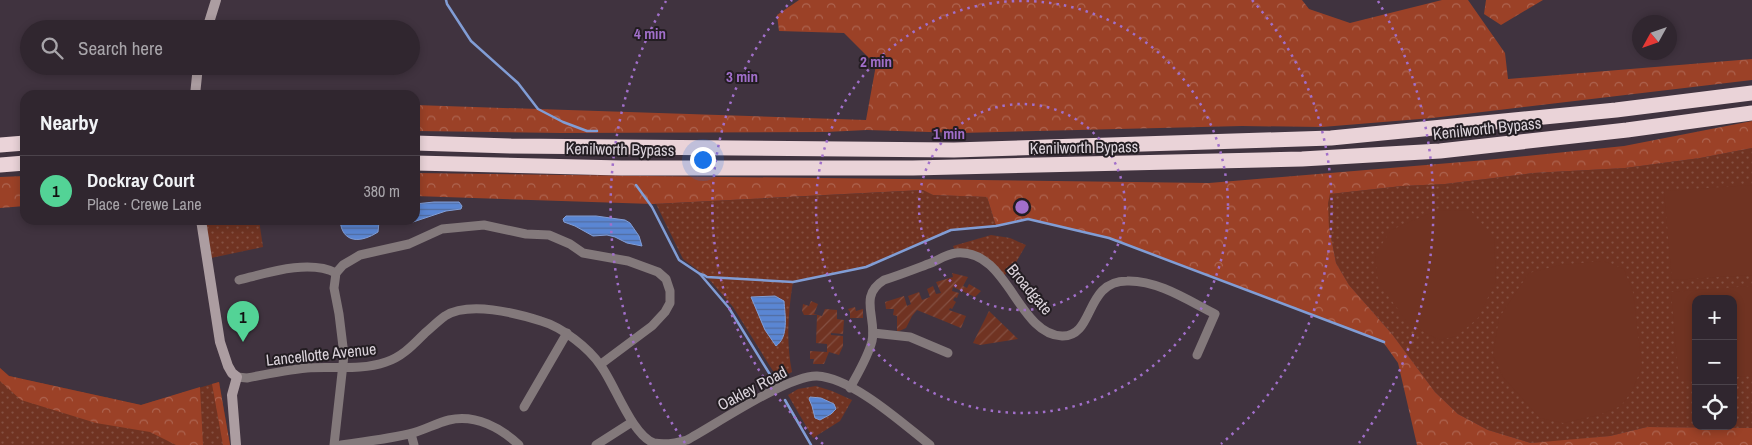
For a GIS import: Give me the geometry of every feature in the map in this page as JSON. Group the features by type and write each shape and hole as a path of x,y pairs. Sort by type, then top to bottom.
{"highway":[{"name":"Kenilworth Bypass","path":"420,143 954,150 1331,138 1616,110 1752,92"},
{"name":"Kenilworth Bypass","path":"420,163 621,168 913,168 1302,160 1440,151 1626,130 1752,113"},
{"path":"0,145 20,143"},
{"path":"0,165 20,163"}],"street":[{"path":"210,20 216,0"},
{"path":"196,90 197,75"},
{"path":"334,445 344,344 334,288 336,273 343,265 360,255 409,244 442,229 484,224 526,234 549,235 570,244 583,253 628,261 658,272 666,279 670,291 670,303 665,312 652,326 600,364"},
{"path":"202,225 220,342 228,366 232,374 237,377 232,396 236,445"},
{"name":"Broadgate","path":"850,388 871,344 873,333 870,299 877,285 956,253 974,256 991,267 1006,283 1020,306 1029,316 1045,329 1057,335 1072,334 1078,330 1085,321 1098,294 1114,282 1128,280 1170,291 1215,314 1197,354"},
{"path":"239,280 265,273 303,267 321,267 336,273"},
{"name":"Lancellotte Avenue","path":"237,377 247,378 308,368 342,369 387,362 400,356 446,316 465,309 510,313 543,322 567,333 600,364 632,422 645,438 653,443 662,445"},
{"path":"524,407 567,333"},
{"path":"873,333 910,337 948,353"},
{"name":"Oakley Road","path":"662,445 687,440 765,395 804,378 816,376 830,379 872,399 930,445"},
{"path":"341,445 411,434 449,420 461,419 491,425 507,434 519,445"},
{"path":"596,445 632,422"},
{"path":"411,434 414,445"}],"shaded area":[{"path":"1752,148 1752,428 1737,428 1737,295 1692,295 1692,427 1647,427 1610,436 1531,443 1488,430 1458,414 1435,392 1392,334 1349,285 1336,263 1329,227 1327,203 1330,194 1402,186 1445,184 1533,173 1625,168 1700,158"},
{"path":"1752,185 1752,275 1672,280 1664,191"},
{"path":"924,190 933,195 987,197 996,226 951,230 866,267 793,282 788,327 792,372 778,379 733,307 707,277 683,259 656,204"},
{"path":"1470,210 1494,238 1496,281 1478,318 1457,336 1439,340 1408,323 1378,282 1375,255 1391,230 1435,211"},
{"path":"206,225 260,225 263,247 211,258"},
{"path":"991,235 1010,238 1026,245 1015,264 1002,278 983,261 956,253 953,246"},
{"path":"1603,261 1624,269 1633,292 1642,367 1632,391 1621,406 1599,415 1563,423 1540,418 1503,377 1493,355 1499,318 1529,273 1560,265"},
{"path":"952,273 968,277 963,286 967,288 969,284 981,291 975,297 953,287 952,291 959,293 957,298 955,297 953,300 956,302 952,309 950,308 949,310 966,316 961,328 917,310 906,328 897,332 897,316 893,315 894,309 886,309 885,302 904,296 907,306 911,304 908,296 919,292 922,300 930,297 927,289 933,286 936,294 941,293 936,282 953,277"},
{"path":"1752,286 1752,376 1737,377 1737,295 1692,295 1692,380 1679,381 1671,292"},
{"path":"811,301 818,304 814,314 822,316 825,309 837,310 837,319 844,320 843,334 831,333 831,335 843,336 843,346 839,355 829,352 824,364 813,364 814,359 810,359 810,351 827,352 827,344 816,343 817,315 804,315 802,311 803,304 809,306"},
{"path":"855,307 856,311 863,309 863,318 850,318 848,309"},
{"path":"989,311 1018,339 980,345 973,343"},
{"path":"0,368 9,376 141,405 219,382 230,445 0,445"},
{"path":"816,386 852,400 840,421 813,438 788,395 798,389"}],"green space":[{"path":"799,0 1302,0 1309,9 1350,23 1442,0 1468,0 1505,53 1508,79 1752,59 1752,80 1432,118 1322,127 1242,126 960,133 867,130 826,132 562,133 420,131 420,105 866,120 876,65 844,33 779,31 777,15"},
{"path":"1486,0 1543,0 1501,25 1484,14"},
{"path":"1752,121 1752,148 1700,158 1625,168 1533,173 1445,184 1402,186 1330,194 1328,203 1329,227 1336,263 1349,285 1392,334 1435,392 1458,414 1488,430 1531,443 1610,436 1647,427 1692,427 1692,430 1752,428 1752,445 1417,445 1398,363 1383,342 1109,238 1028,219 996,226 987,197 933,195 923,190 653,204 420,196 420,173 1209,183 1486,160 1624,146"},
{"path":"20,176 20,206 0,208 0,177"},
{"path":"0,368 9,376 141,405 200,387 203,445 176,445 150,432 96,423 21,400 0,381"},
{"path":"219,382 230,445 223,445 212,384"}],"water":[{"path":"459,202 462,206 461,209 446,211 420,220 420,203"},
{"path":"566,216 596,216 625,220 630,223 639,236 642,246 627,243 607,235 593,236 564,222 563,219"},
{"path":"341,225 379,225 378,232 372,236 359,239 348,237 344,234"},
{"path":"775,296 784,301 785,319 783,337 776,346 765,330 751,297"},
{"path":"810,397 821,398 834,404 836,409 820,420 815,418"}],"waterway":[{"path":"446,0 471,41 518,83 538,109 563,122 587,131 597,131"},
{"path":"636,185 652,207 679,260 700,274 729,308 774,381"},
{"path":"700,274 707,277 793,282 866,267 951,230 996,226 1028,219 1109,238 1384,342"},
{"path":"785,400 811,445"}],"place":[{"name":"Dockray Court","path":"243,342"}]}
